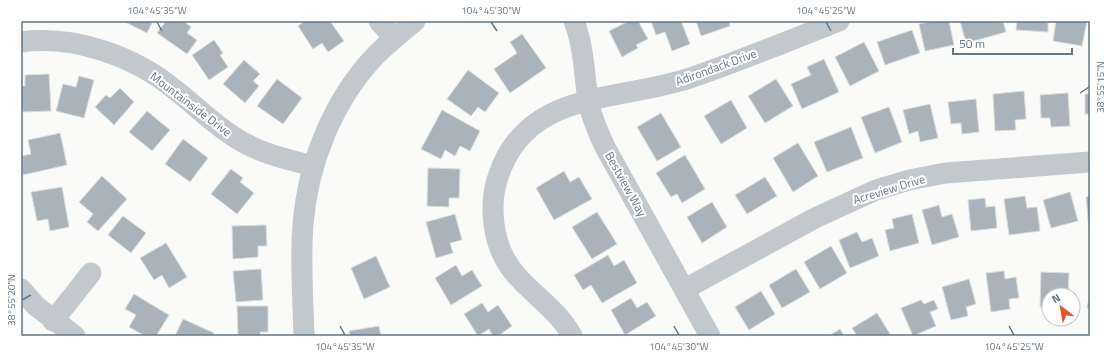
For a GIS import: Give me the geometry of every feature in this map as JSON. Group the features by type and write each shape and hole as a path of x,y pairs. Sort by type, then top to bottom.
{"street":[{"path":"379,21 394,38"},
{"path":"304,336 302,242 306,198 313,166 334,113 348,92 376,56 394,38 415,21"},
{"name":"Bestview Way","path":"574,21 583,51 588,100 595,125 605,147 710,336"},
{"name":"Adirondack Drive","path":"572,336 555,311 523,284 510,269 501,250 494,227 493,206 495,186 502,165 513,146 542,118 558,109 588,100 653,88 690,78 840,21"},
{"name":"Mountainside Drive","path":"21,42 52,41 77,44 127,60 173,88 235,138 251,147 274,156 313,166"},
{"name":"Acreview Drive","path":"685,290 815,218 876,190 909,180 946,173 1090,162"},
{"path":"54,320 91,273"},
{"path":"21,289 36,306 75,336"}],"building":[{"path":"123,21 153,21 147,33"},
{"path":"166,21 183,21 191,27 187,33 197,40 187,54 157,33"},
{"path":"305,21 330,21 344,41 328,52 322,43 313,49 298,26"},
{"path":"629,21 638,21 648,39 636,45 638,48 622,57 609,31"},
{"path":"651,21 681,21 690,44 672,51 665,32 656,35"},
{"path":"696,21 729,21 730,26 701,36"},
{"path":"934,21 949,21 954,45 925,51 919,24"},
{"path":"960,21 1003,21 1006,32 966,43"},
{"path":"1017,21 1048,21 1048,32 1016,30"},
{"path":"1056,21 1087,21 1082,46 1053,41"},
{"path":"912,30 920,53 885,65 877,42"},
{"path":"522,34 546,68 510,93 494,69 517,53 510,42"},
{"path":"214,40 223,53 220,55 228,67 209,80 192,55"},
{"path":"864,42 879,71 850,86 835,57"},
{"path":"824,59 839,92 802,109 791,84 811,75 807,67"},
{"path":"244,60 260,74 253,81 259,86 245,103 223,84"},
{"path":"468,70 499,93 485,112 478,107 471,116 447,99"},
{"path":"49,74 51,111 21,112 21,86 25,86 25,75"},
{"path":"79,76 94,80 84,118 56,111 63,84 76,87"},
{"path":"277,79 302,98 283,124 257,106"},
{"path":"776,79 793,106 765,123 748,96"},
{"path":"120,88 134,102 114,125 95,107 106,95 110,98"},
{"path":"1024,91 1026,119 1015,120 1016,130 995,131 993,94"},
{"path":"1068,93 1070,126 1051,127 1050,118 1041,118 1040,95"},
{"path":"1085,94 1090,94 1090,114 1085,114"},
{"path":"976,99 979,132 962,134 961,123 951,124 948,102"},
{"path":"731,100 747,128 721,144 704,116"},
{"path":"930,104 938,138 920,142 918,131 909,134 903,110"},
{"path":"889,107 902,142 875,153 861,117"},
{"path":"442,110 480,131 470,151 460,146 455,156 445,150 441,159 421,149"},
{"path":"147,111 170,130 152,151 129,132"},
{"path":"661,113 681,147 657,161 637,127"},
{"path":"851,127 863,158 827,172 814,142"},
{"path":"60,133 67,165 23,175 21,156 31,154 28,140"},
{"path":"183,139 208,158 190,182 165,164"},
{"path":"798,143 818,176 793,192 773,158"},
{"path":"685,155 705,189 682,203 677,194 671,197 656,173"},
{"path":"428,168 460,169 459,198 449,198 449,207 427,206"},
{"path":"231,169 243,178 240,182 254,193 237,214 211,194"},
{"path":"564,171 570,182 579,177 592,199 554,220 536,188"},
{"path":"102,176 127,199 98,231 87,222 93,214 79,202"},
{"path":"765,177 777,196 747,214 735,195"},
{"path":"62,187 69,227 50,231 48,219 37,221 31,192"},
{"path":"1070,192 1078,221 1051,228 1043,200"},
{"path":"1025,196 1027,208 1037,207 1040,231 1009,235 1004,199"},
{"path":"1090,196 1090,230 1089,230 1086,197"},
{"path":"985,198 986,207 995,206 997,228 971,231 968,200"},
{"path":"712,202 727,227 702,243 687,217"},
{"path":"939,205 942,217 952,214 959,237 932,245 922,210"},
{"path":"597,212 617,244 592,259 572,227"},
{"path":"455,214 462,240 450,243 453,253 436,258 426,222"},
{"path":"912,214 919,243 890,251 885,230 894,228 892,219"},
{"path":"123,216 146,233 131,253 108,235"},
{"path":"266,225 267,246 258,246 258,257 233,259 232,226"},
{"path":"857,232 862,242 872,238 879,256 850,268 839,240"},
{"path":"166,243 187,277 169,288 162,275 154,280 140,258"},
{"path":"831,246 847,273 820,289 804,262"},
{"path":"608,255 614,266 624,260 637,283 602,303 591,285 583,290 574,275"},
{"path":"376,256 390,287 364,299 351,268"},
{"path":"456,265 462,276 472,270 482,286 451,305 435,278"},
{"path":"261,269 263,300 236,302 233,271"},
{"path":"796,269 810,292 782,308 769,285"},
{"path":"1004,271 1005,279 1016,277 1019,298 1009,299 1010,309 991,312 986,273"},
{"path":"1041,272 1069,273 1068,287 1041,287 1040,307"},
{"path":"969,279 976,304 966,307 968,316 951,320 942,287"},
{"path":"761,291 775,314 749,330 735,307"},
{"path":"134,294 169,315 156,336 145,336 129,327 136,315 125,309"},
{"path":"1090,294 1090,309 1087,308"},
{"path":"631,298 637,308 647,302 656,316 625,335 611,310"},
{"path":"921,300 924,304 934,300 938,309 930,312 936,326 913,336 901,308"},
{"path":"482,303 488,312 498,305 512,326 498,336 493,336 489,329 478,336 464,314"},
{"path":"237,306 268,306 268,332 260,332 260,336 238,336"},
{"path":"877,313 890,334 886,336 857,336 852,328"},
{"path":"183,319 214,333 213,336 175,336"},
{"path":"379,326 381,336 350,336 349,331"},
{"path":"840,329 844,336 829,336"}]}
